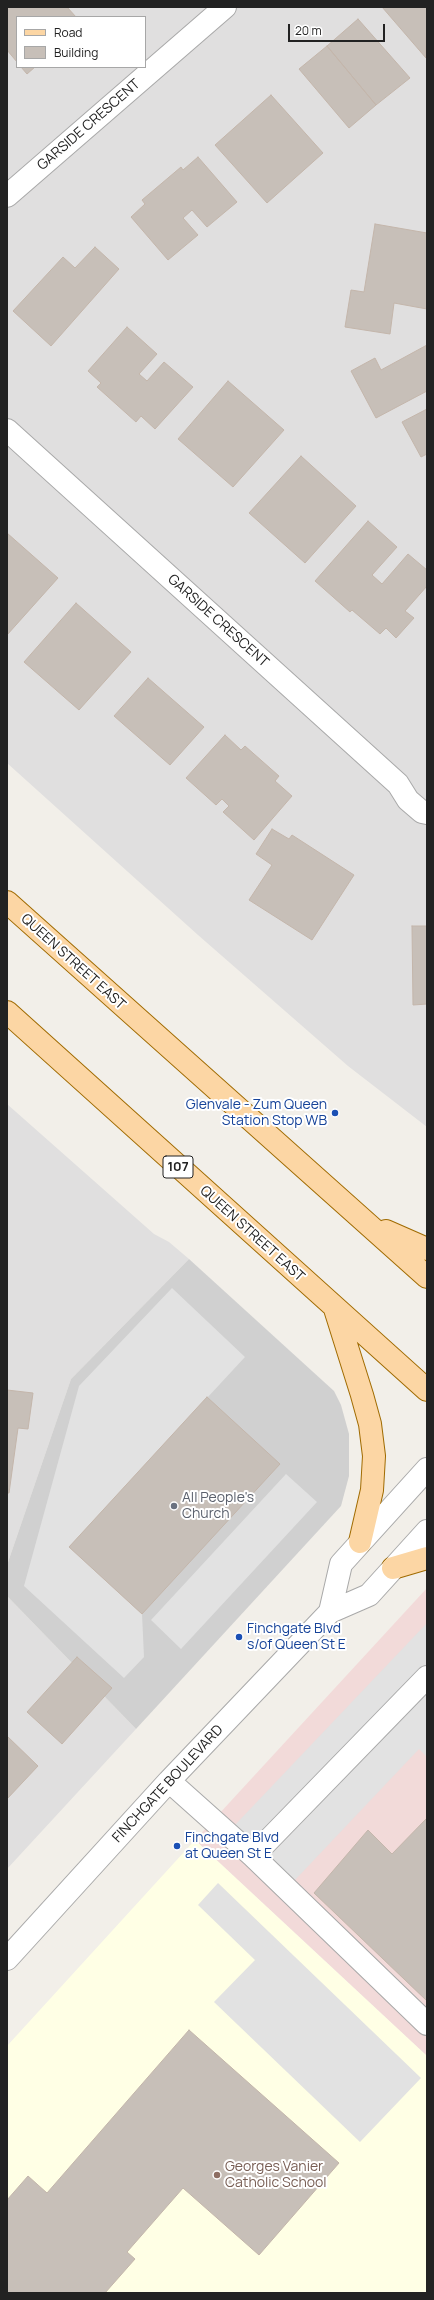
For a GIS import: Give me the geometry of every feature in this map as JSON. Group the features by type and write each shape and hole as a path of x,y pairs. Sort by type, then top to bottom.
{"main road":[{"name":"QUEEN STREET EAST","path":"7,902 427,1277"},
{"name":"QUEEN STREET EAST","path":"7,1012 335,1309 427,1390"},
{"path":"365,1222 427,1248"},
{"path":"335,1309 364,1402 374,1456 372,1490 360,1542"},
{"path":"392,1568 427,1558"}],"street":[{"name":"GARSIDE CRESCENT","path":"7,196 226,7"},
{"name":"GARSIDE CRESCENT","path":"7,430 398,784 408,800 422,812 427,814"},
{"path":"330,1612 341,1564 427,1469"},
{"name":"FINCHGATE BOULEVARD","path":"7,1959 170,1781 330,1612 369,1595 427,1531"},
{"path":"253,1856 427,1677"},
{"path":"170,1781 253,1856 427,2024"}],"shaded area":[{"path":"7,7 427,7 427,1127 348,1066 198,935 7,763"},
{"path":"7,1104 154,1234 169,1242 189,1259 71,1379 7,1565"},
{"path":"189,1259 334,1391 341,1405 349,1434 349,1476 341,1506 136,1729 7,1596 7,1565 71,1379"},
{"path":"172,1288 245,1357 69,1547 142,1614 144,1657 124,1678 24,1586 79,1386"},
{"path":"286,1474 317,1502 181,1649 151,1620"},
{"path":"427,1588 427,2056 195,1840"},
{"path":"7,1596 136,1729 7,1869"},
{"path":"427,1623 427,1757 419,1749 295,1880 234,1826"},
{"name":"Georges Vanier Catholic School","path":"195,1840 427,2056 427,2293 7,2293 7,2046"},
{"path":"218,1883 421,2078 360,2142 214,2002 255,1960 198,1905"}],"building":[{"path":"7,7 67,7 75,16 16,16 16,61 7,50"},
{"path":"382,7 427,7 426,58"},
{"path":"358,19 410,78 376,105 327,46"},
{"path":"327,46 376,105 349,128 299,69"},
{"path":"22,68 34,68 27,74"},
{"path":"271,95 323,153 267,203 215,145"},
{"path":"198,157 237,202 207,227 192,210 183,218 198,235 168,260 131,217 145,204 142,200 181,167 183,170"},
{"path":"375,224 427,233 427,309 394,303 390,334 345,327 351,290 364,292"},
{"path":"95,247 119,269 51,346 13,311 63,257 75,268"},
{"path":"127,327 157,354 139,374 147,381 164,362 193,387 155,429 141,416 136,422 97,387 101,383 88,371"},
{"path":"427,345 427,391 376,418 351,371 375,358 381,370"},
{"path":"228,381 284,430 233,487 178,439"},
{"path":"427,409 427,454 421,457 402,422"},
{"path":"301,456 356,506 305,563 249,513"},
{"path":"368,521 397,547 372,575 382,584 408,554 427,570 427,586 405,611 414,618 396,638 386,628 380,634 352,610 350,612 315,581"},
{"path":"7,533 58,578 7,635"},
{"path":"76,603 131,652 79,710 24,662"},
{"path":"148,678 204,727 170,765 114,716"},
{"path":"225,735 241,750 245,746 279,776 275,781 292,796 254,840 223,812 229,806 222,799 216,805 186,778"},
{"path":"272,829 289,839 292,835 354,875 312,940 249,900 272,865 256,854"},
{"path":"412,926 427,926 427,1004 413,1005"},
{"path":"7,1390 33,1393 28,1429 18,1428 9,1493 7,1493"},
{"name":"All People's Church","path":"207,1397 280,1464 142,1614 69,1547"},
{"path":"77,1657 112,1688 62,1744 27,1712"},
{"path":"7,1736 38,1766 7,1799"},
{"path":"427,1818 427,2001 314,1893 368,1830 392,1854"},
{"path":"189,2030 339,2163 259,2255 183,2188 127,2252 135,2259 105,2293 7,2293 7,2200 28,2176 47,2193"}],"place":[{"name":"Glenvale - Zum Queen Station Stop WB","path":"335,1113"},
{"name":"All People's Church","path":"174,1506"},
{"name":"Finchgate Blvd s/of Queen St E","path":"239,1637"},
{"name":"Finchgate Blvd at Queen St E","path":"177,1846"},
{"name":"Georges Vanier Catholic School","path":"217,2175"}]}
